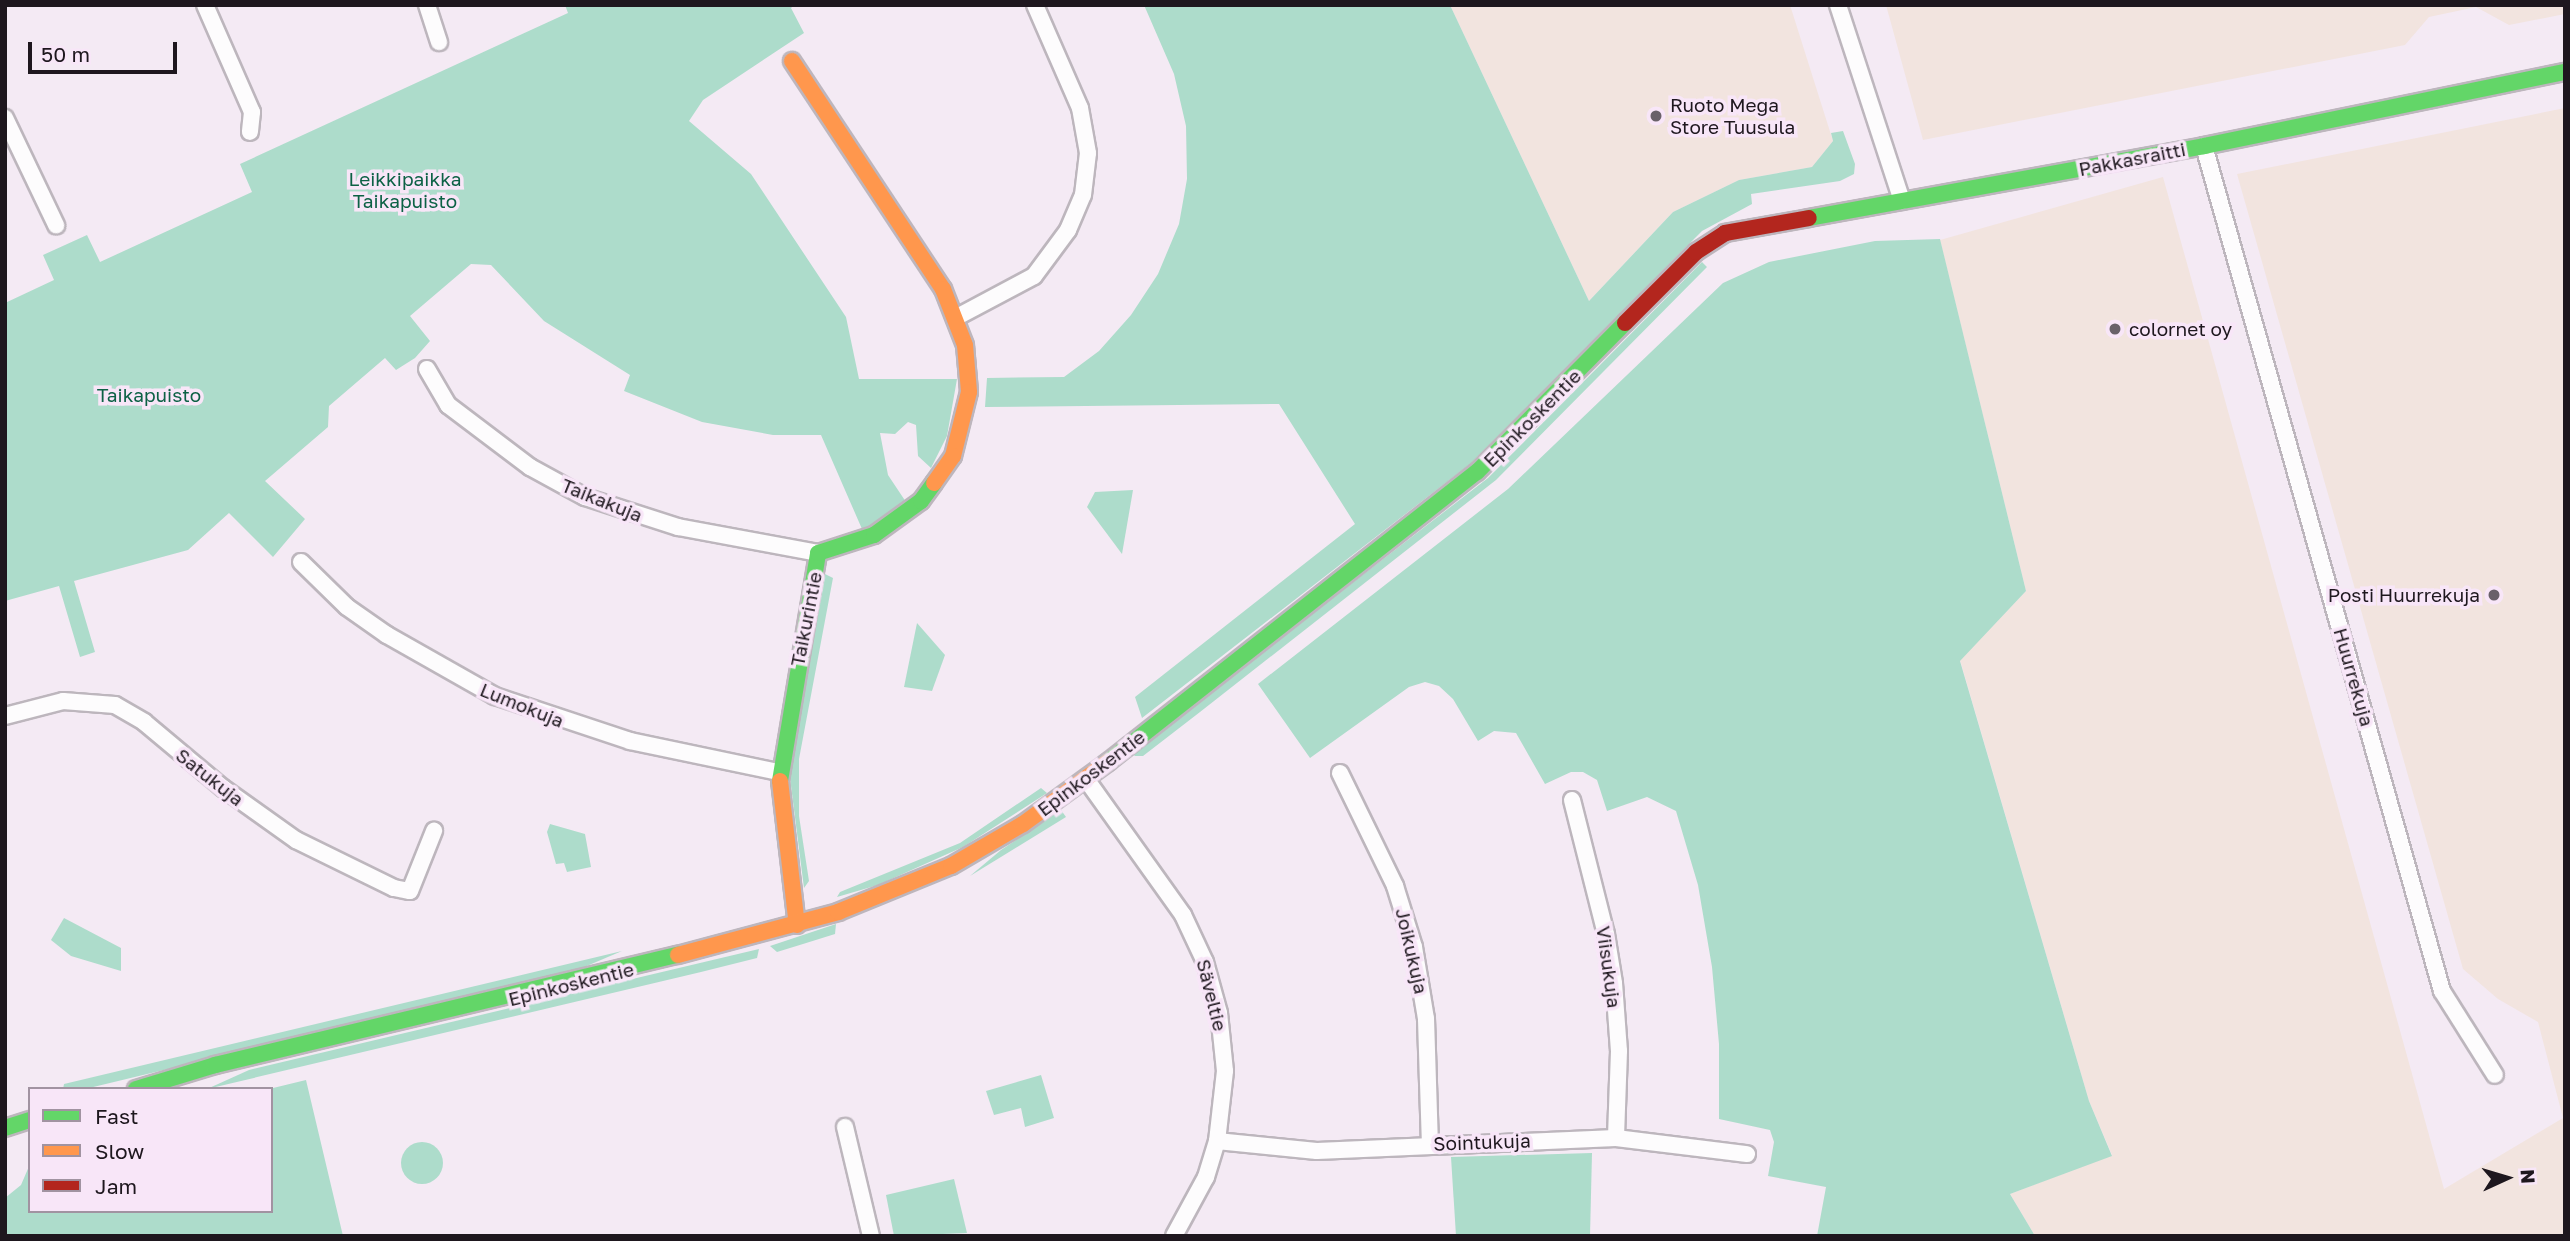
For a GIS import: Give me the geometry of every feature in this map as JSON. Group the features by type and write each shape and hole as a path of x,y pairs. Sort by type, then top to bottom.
{"street":[{"path":"205,5 252,112 250,132"},
{"path":"427,5 439,42"},
{"path":"957,317 1034,276 1068,230 1083,194 1088,153 1080,108 1035,5"},
{"path":"1838,5 1902,201"},
{"name":"Taikurintie","path":"792,61 957,317 965,345 969,393 953,456 920,501 900,519 847,546 818,553 779,772 797,925"},
{"name":"Pakkasraitti","path":"1902,201 2204,146 2565,72"},
{"path":"5,118 56,225"},
{"name":"Huurrekuja","path":"2204,146 2441,991 2495,1075"},
{"name":"Epinkoskentie","path":"143,1087 215,1065 585,980 797,925 886,895 951,866 1086,779 1489,462 1708,244 1757,224 1902,201"},
{"name":"Taikakuja","path":"427,369 447,405 530,467 584,497 678,527 818,553"},
{"name":"Lumokuja","path":"301,562 338,600 387,635 495,696 630,741 779,772"},
{"name":"Satukuja","path":"5,716 76,700 124,709 296,840 376,882 410,891 434,831"},
{"name":"Joikukuja","path":"1340,773 1395,886 1414,947 1426,1019 1430,1143"},
{"name":"Säveltie","path":"1086,779 1183,915 1205,962 1224,1043 1225,1072 1217,1141 1206,1177 1174,1236"},
{"name":"Viisukuja","path":"1572,800 1606,934 1614,982 1619,1051 1616,1138"},
{"path":"5,1128 28,1121"},
{"path":"845,1127 871,1236"},
{"name":"Sointukuja","path":"1217,1141 1317,1150 1430,1143 1616,1138 1747,1154"}],"shaded area":[{"path":"1450,5 1790,5 1833,141 1812,167 1739,180 1673,212 1589,301"},
{"path":"1886,5 2565,5 2565,14 2509,25 2476,7 2429,17 2405,45 1923,140"},
{"path":"2565,108 2565,1236 2035,1236 2010,1194 2112,1155 2089,1101 1960,660 2026,591 1940,240 2163,177 2444,1189 2563,1118 2538,1022 2498,999 2463,969 2237,174"}],"green space":[{"name":"Taikapuisto","path":"565,5 794,5 791,8 804,33 703,100 689,121 751,174 846,317 859,379 957,379 947,436 931,468 918,456 916,425 908,422 895,434 880,433 888,475 906,502 882,521 862,529 821,435 773,435 702,422 624,391 630,375 544,321 491,265 471,264 410,316 430,341 415,358 396,370 385,358 329,406 328,427 265,481 305,519 273,557 229,513 188,550 74,581 95,652 80,657 59,586 5,601 5,303 54,280 43,255 87,235 100,262 252,192 240,164 568,13"},
{"path":"1144,5 1450,5 1589,301 1673,212 1739,180 1812,167 1833,141 1831,133 1843,131 1855,164 1854,174 1840,181 1751,194 1752,204 1702,231 1470,464 1142,718 1135,697 1355,524 1279,404 985,407 987,378 1064,377 1099,351 1131,315 1158,274 1179,224 1187,179 1186,126 1174,74"},
{"path":"1940,239 2026,591 1960,661 2089,1101 2112,1156 2010,1194 2035,1236 1817,1236 1826,1187 1768,1176 1774,1142 1770,1130 1719,1119 1719,1044 1712,967 1698,885 1676,811 1647,797 1607,811 1597,780 1583,772 1571,772 1545,784 1516,733 1494,731 1478,741 1453,699 1439,686 1425,682 1409,687 1310,758 1258,684 1508,489 1723,283 1769,262 1875,241"},
{"path":"1702,262 1707,267 1496,480 1143,756 1135,756 1132,753 1488,478"},
{"path":"1133,490 1122,554 1087,507 1095,492"},
{"path":"825,574 833,578 799,759 799,816 809,881 804,888 790,778"},
{"path":"917,623 945,655 932,691 904,687"},
{"path":"1041,788 1047,793 963,847 878,885 837,897 840,892 960,843"},
{"path":"1061,810 1066,817 970,876 1001,850"},
{"path":"550,824 585,834 591,867 567,872 564,863 556,864 547,832"},
{"path":"64,918 121,948 121,971 71,956 51,940"},
{"path":"836,924 835,934 777,952 770,946"},
{"path":"759,949 757,958 211,1087 249,1070"},
{"path":"622,951 575,971 93,1087 63,1087 64,1084"},
{"path":"1041,1075 1054,1118 1025,1127 1021,1108 994,1115 986,1091"},
{"path":"306,1080 343,1236 5,1236 5,1198 21,1185 28,1169 28,1213 273,1213 273,1088"},
{"path":"422,1142 437,1148 443,1163 437,1178 422,1184 407,1178 401,1163 407,1148"},
{"path":"1592,1153 1590,1236 1456,1236 1451,1157"},
{"path":"954,1179 967,1233 894,1236 886,1195"}],"traffic: fast":[{"path":"1809,218 2204,146 2565,72"},
{"path":"1108,762 1477,472 1625,323"},
{"path":"780,781 818,553 874,535 921,501 934,483"},
{"path":"143,1087 215,1065 678,955"},
{"path":"5,1128 28,1121"}],"traffic: slow":[{"path":"792,61 943,289 965,345 969,392 953,456 934,483"},
{"path":"678,955 838,912 951,866 1023,824 1108,762"},
{"path":"780,781 797,925"}],"traffic: jam":[{"path":"1625,323 1696,252 1725,233 1809,218"}],"place":[{"name":"Ruoto Mega Store Tuusula","path":"1656,116"},
{"name":"colornet oy","path":"2115,329"},
{"name":"Posti Huurrekuja","path":"2494,595"}],"park label":[{"name":"Leikkipaikka Taikapuisto","path":"405,190"}]}
